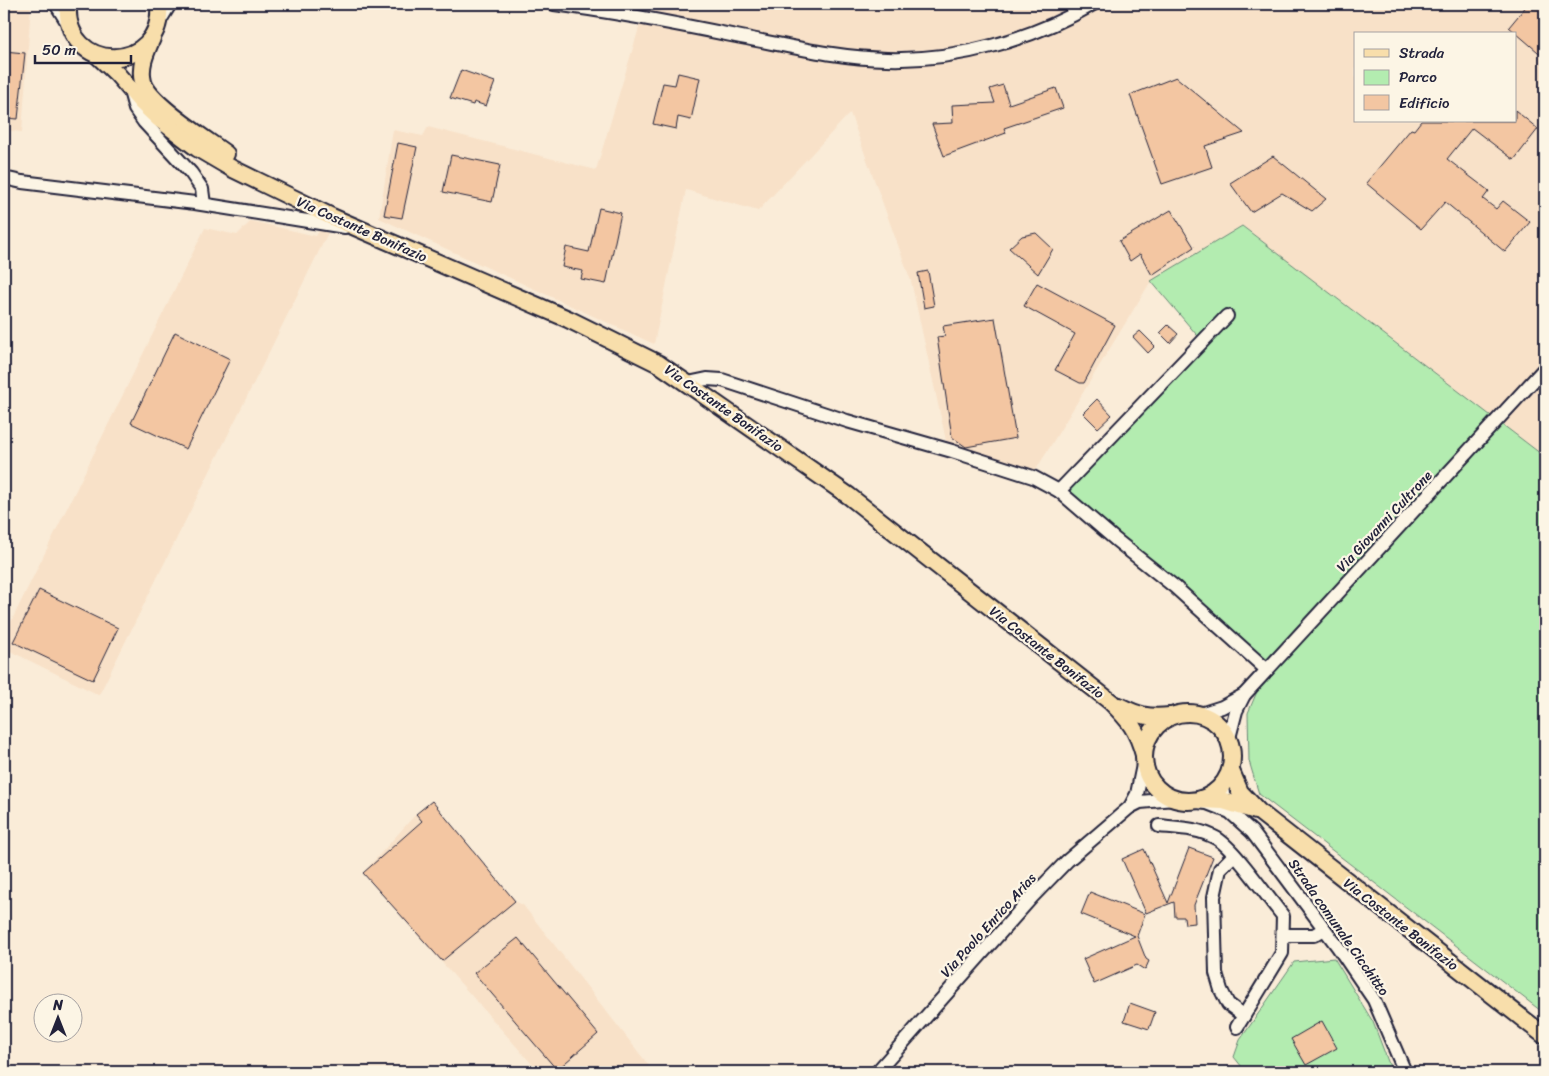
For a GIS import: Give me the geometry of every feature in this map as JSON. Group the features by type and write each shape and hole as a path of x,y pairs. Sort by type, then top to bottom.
{"main road":[{"path":"68,4 69,25 79,43 97,55 159,119 197,148 288,196"},
{"path":"159,4 155,31 142,64 142,80 149,94 170,113 288,196"},
{"path":"97,55 107,58 128,56 137,52 155,31"},
{"name":"Via Costante Bonifazio","path":"288,196 359,229 568,319 659,364 849,496 1111,702"},
{"path":"1111,702 1136,715 1150,717 1170,716 1180,713 1200,714 1212,719 1222,727 1229,738 1233,754 1226,800"},
{"path":"1111,702 1137,732 1149,777 1164,794 1186,800 1210,796 1258,811"},
{"path":"1144,757 1149,736 1154,728 1170,716"},
{"path":"1231,771 1240,792 1258,811"},
{"name":"Via Costante Bonifazio","path":"1258,811 1545,1036"}],"street":[{"path":"56,4 69,25"},
{"path":"155,31 170,4"},
{"path":"554,4 634,10 811,51 889,60 927,58 994,45 1048,27 1093,4"},
{"path":"129,89 135,109 144,122 191,173 202,189 204,204"},
{"path":"4,178 22,182 204,204 359,229"},
{"path":"1059,491 1226,316"},
{"name":"Via Giovanni Cultrone","path":"1244,695 1545,368"},
{"path":"688,383 707,379 722,380 846,421 952,451 1033,477 1059,491 1175,588 1266,670"},
{"path":"1200,714 1222,707 1244,695"},
{"path":"1229,738 1236,711 1244,695"},
{"path":"1130,807 1137,794 1144,757"},
{"path":"1130,807 1140,802 1186,800 1206,803 1226,800"},
{"name":"Strada comunale Cicchitto","path":"1226,800 1324,929 1374,1000 1405,1072"},
{"name":"Via Paolo Enrico Arias","path":"877,1072 975,960 1067,861 1130,807"},
{"path":"1160,826 1193,829 1217,838 1234,855 1283,916 1282,953 1237,1027"},
{"path":"1234,855 1220,869 1214,898 1216,973 1228,1004 1244,1016"},
{"path":"1283,936 1314,936 1324,929"}],"shaded area":[{"path":"4,4 31,4 22,132 4,130"},
{"path":"641,4 1545,4 1545,457 1242,226 1151,281 1034,473 947,445 911,281 850,113 758,211 686,190 654,344 379,218 393,130 423,136 428,127 596,170 639,28"},
{"path":"251,221 316,236 320,229 328,233 99,695 4,648 4,636 205,228 237,235"},
{"path":"432,801 515,901 523,905 654,1072 539,1072 363,873 416,814"}],"green space":[{"path":"1242,226 1545,457 1545,1014 1259,794 1249,761 1248,713 1266,670 1059,491 1202,341 1151,281"},
{"path":"1334,958 1373,1022 1392,1072 1246,1072 1234,1057 1240,1040 1294,962"}],"building":[{"path":"1528,4 1545,4 1545,58 1516,32 1509,27"},
{"path":"4,51 25,53 18,119 4,118"},
{"path":"461,70 495,82 486,106 474,102 473,105 450,98"},
{"path":"678,73 700,78 691,120 678,117 676,129 653,124 663,83 675,85"},
{"path":"1176,77 1244,133 1205,146 1212,167 1162,184 1130,95"},
{"path":"1003,85 1009,104 1056,88 1063,108 1004,128 1006,133 944,156 932,124 953,123 952,105 995,103 990,89"},
{"path":"1516,111 1538,129 1514,160 1472,128 1447,159 1489,191 1483,199 1496,209 1503,201 1530,222 1505,252 1445,202 1421,229 1366,183 1411,129 1414,130 1420,122 1516,122"},
{"path":"398,143 417,147 402,218 384,215"},
{"path":"451,155 500,165 492,202 443,192"},
{"path":"1273,156 1326,199 1312,211 1282,193 1251,212 1230,183"},
{"path":"599,208 621,213 606,284 581,279 583,271 562,267 566,247 589,252"},
{"path":"1171,210 1194,247 1152,275 1140,254 1130,261 1119,241"},
{"path":"1036,233 1053,249 1038,274 1009,248 1022,236"},
{"path":"928,271 934,306 924,308 918,273"},
{"path":"1037,283 1115,325 1084,383 1080,383 1055,370 1075,334 1024,306"},
{"path":"995,318 1016,438 966,447 952,437 937,337 945,336 943,326"},
{"path":"1168,325 1178,334 1170,343 1160,333"},
{"path":"1140,331 1155,346 1148,353 1133,337"},
{"path":"175,332 230,359 186,449 131,423"},
{"path":"1097,399 1112,415 1098,428 1083,413"},
{"path":"39,590 118,628 93,680 13,642"},
{"path":"432,801 515,901 442,961 363,873 422,821 416,814"},
{"path":"1189,848 1213,857 1194,905 1195,923 1185,924 1184,917 1175,917 1174,902 1146,913 1122,859 1144,849 1168,903"},
{"path":"1090,892 1145,914 1137,936 1146,959 1149,961 1145,970 1137,965 1094,984 1083,959 1135,936 1081,914"},
{"path":"518,938 598,1034 557,1070 474,973"},
{"path":"1130,1003 1155,1012 1149,1029 1124,1021"},
{"path":"1322,1021 1337,1048 1306,1065 1291,1039"}]}
